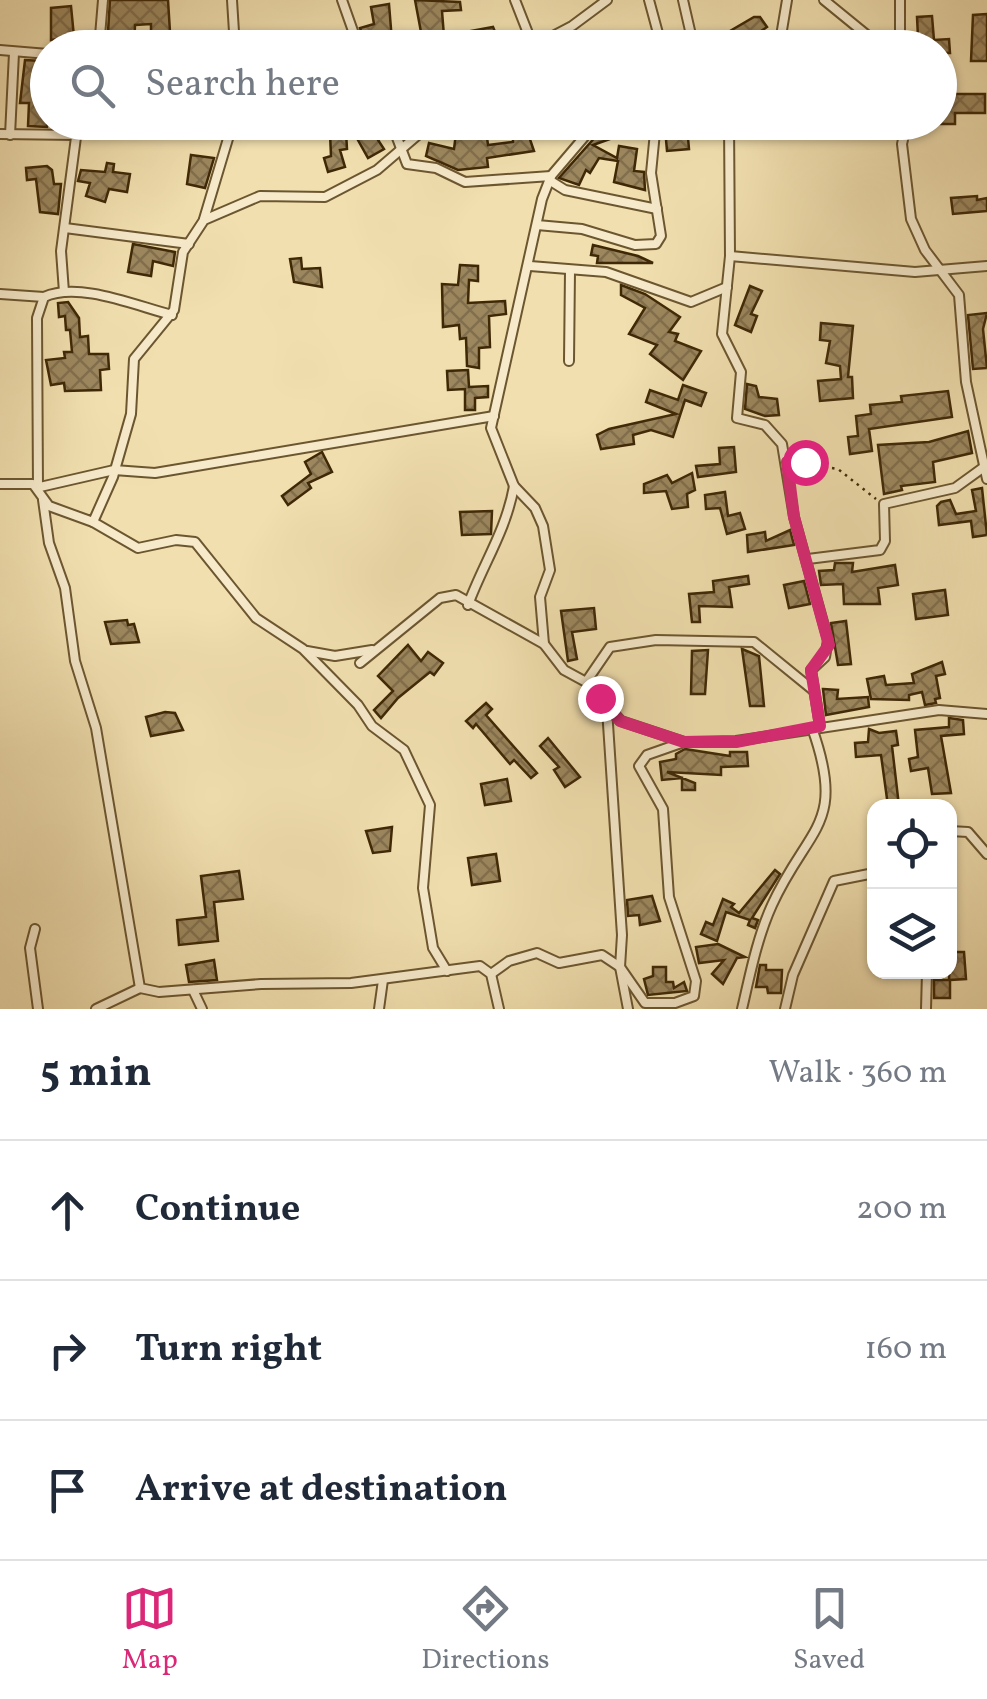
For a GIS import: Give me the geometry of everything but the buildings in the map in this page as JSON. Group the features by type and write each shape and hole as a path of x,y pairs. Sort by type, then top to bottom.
{"street":[{"path":"100,30 103,0"},
{"path":"232,0 234,30"},
{"path":"342,0 353,30"},
{"path":"515,0 525,30"},
{"path":"564,30 607,0"},
{"path":"649,0 657,30"},
{"path":"683,0 690,30"},
{"path":"782,30 786,0"},
{"path":"824,0 861,30"},
{"path":"898,30 900,0"},
{"path":"0,50 30,53"},
{"path":"14,52 5,134 30,134"},
{"path":"64,292 61,251 77,140"},
{"path":"93,522 132,414 134,359 172,315 179,296 183,252 204,220 228,140"},
{"path":"396,140 407,164 436,168 466,182 550,178 565,190 657,209"},
{"path":"204,220 245,199 325,197 377,170 411,140"},
{"path":"544,644 540,597 549,576 549,556 541,518 514,486 492,432 508,337 530,266 550,178 582,140"},
{"path":"537,224 582,229 651,246 661,236 651,174 654,140"},
{"path":"729,140 730,256 722,334 740,372 736,418 760,423 778,434 787,462 794,517 829,645 825,657 812,667 816,727 826,773 825,816 772,906 742,1009"},
{"path":"903,140 911,219 926,250 945,271 960,298 966,382 987,479"},
{"path":"65,228 188,244"},
{"path":"730,256 945,271 987,266"},
{"path":"530,266 606,272 692,302 727,287"},
{"path":"569,360 570,272"},
{"path":"0,294 44,297 64,292 172,315"},
{"path":"44,297 37,318 39,488 49,544 65,588 75,661 96,728 140,988"},
{"path":"0,484 22,482 39,488 114,470 155,473 494,416"},
{"path":"808,559 882,548 886,503 955,488 984,466"},
{"path":"468,605 488,567 489,552 504,529 514,486"},
{"path":"42,500 55,509 93,522 138,548 176,540 194,542 256,618 303,650 358,704 370,723 404,750 424,790 432,818 423,888 433,948 447,971"},
{"path":"360,663 443,596 456,595 544,644 564,670 586,682 620,721 684,742 736,742 949,709 987,714"},
{"path":"586,682 610,647 656,640 719,640 760,644 815,692"},
{"path":"303,650 335,656 377,648"},
{"path":"608,708 622,935 620,967 628,1009"},
{"path":"490,974 508,961 537,954 558,963 604,955 620,967 646,1006 687,1002 697,988 669,897 663,809 639,763 684,742"},
{"path":"957,831 968,832 987,854"},
{"path":"785,1009 792,975 834,881 867,874"},
{"path":"34,928 30,948 38,1009"},
{"path":"96,1009 140,988 193,990 383,980 480,966 490,974 499,1009"},
{"path":"926,1009 927,979"},
{"path":"379,1009 383,980"},
{"path":"193,990 202,1009"}],"path":[{"path":"787,462 827,465 886,503"}],"route":[{"path":"600,698 620,721 648,726 665,738 684,742 736,742 820,726 811,670 825,657 829,645 794,517 787,462 805,462"}]}
